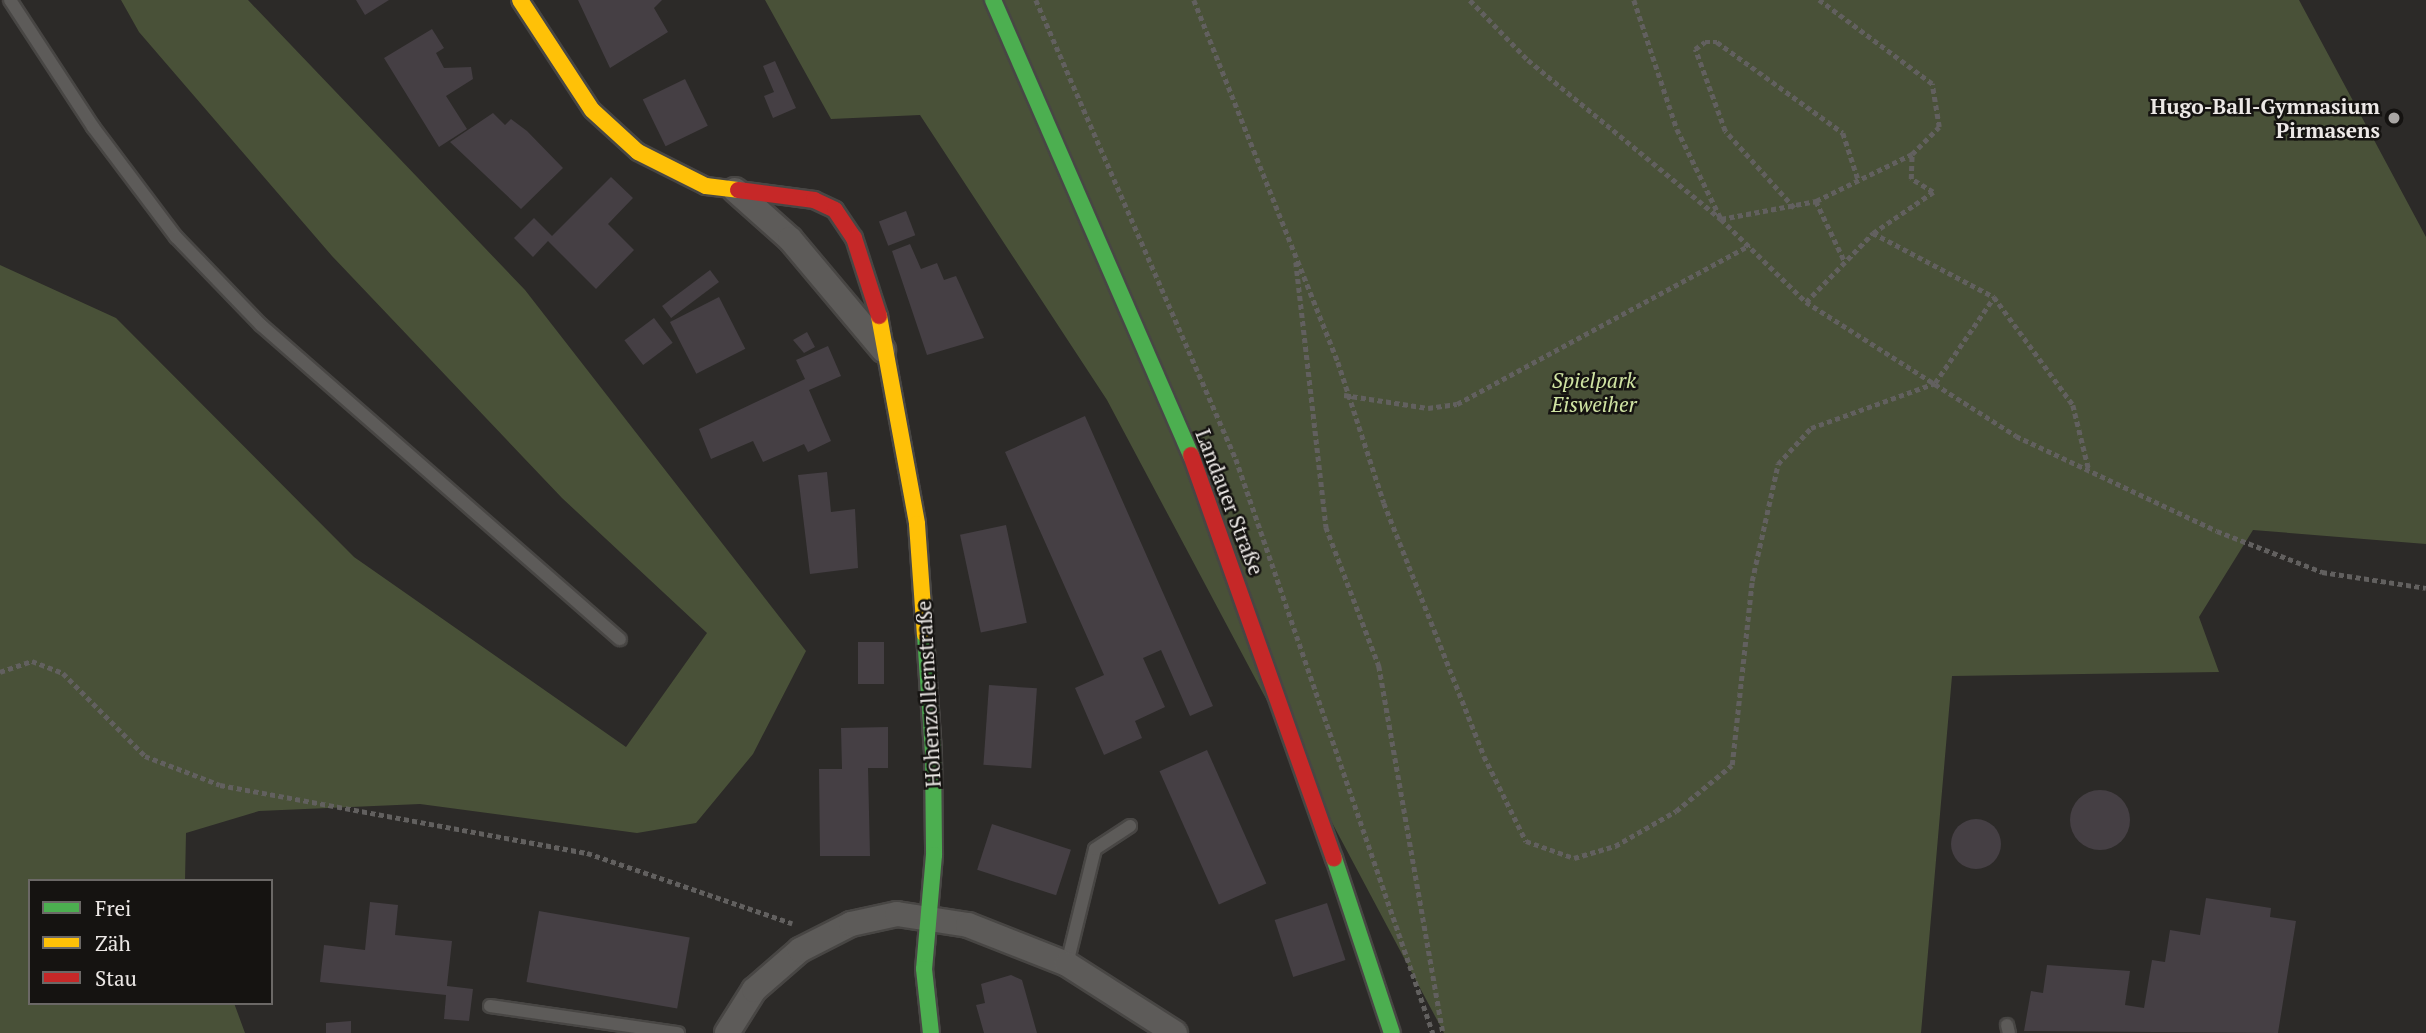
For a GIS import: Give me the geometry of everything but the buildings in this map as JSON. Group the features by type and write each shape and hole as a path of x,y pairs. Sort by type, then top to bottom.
{"street":[{"name":"Hohenzollernstraße","path":"520,0 563,71 616,136 663,167 706,186 786,192 835,210 846,222 874,290 917,524 928,641 934,855 924,969 931,1033"},
{"name":"Landauer Straße","path":"993,0 1194,462 1392,1033"},
{"name":"Hohenzollernstraße","path":"734,189 790,239 888,357"},
{"path":"727,1033 754,990 825,936 878,915 928,916 1067,964 1175,1033"}],"lane":[{"path":"10,0 93,127 176,237 261,325 620,639"},
{"path":"1067,964 1095,849 1130,826"},
{"path":"490,1006 678,1033"}],"path":[{"path":"1195,0 1295,254 1344,395 1480,744 1526,841 1574,858 1615,846 1676,811 1732,765 1752,581 1777,464 1811,428 1935,383 1994,297"},
{"path":"1470,0 1528,60 1721,219 1806,302 2016,436 2322,572 2426,588"},
{"path":"1634,0 1677,130 1721,219"},
{"path":"1721,219 1794,208 1816,201 1912,154 1940,127 1932,84 1819,0"},
{"path":"1794,208 1725,131 1697,58 1695,49 1705,42 1717,42 1843,133 1858,179"},
{"path":"1806,302 1873,233 1933,192 1911,179 1912,154"},
{"path":"1816,201 1845,262"},
{"path":"1873,233 1994,297 2073,405 2089,470"},
{"path":"1344,395 1429,408 1457,404 1750,245"},
{"path":"1295,254 1326,527 1379,666 1443,1033"},
{"path":"0,672 32,662 63,673 145,756 220,785 587,853 825,936"}],"green space":[{"path":"121,0 248,0 525,290 806,651 753,754 696,823 637,833 420,804 259,811 186,833 185,879 28,879 28,1005 235,1005 245,1033 0,1033 0,265 116,318 354,557 626,747 707,633 562,498 332,256 139,32"},
{"name":"Spielpark Eisweiher","path":"765,0 2299,0 2426,237 2426,544 2253,530 2199,617 2219,672 1952,676 1921,1033 1444,1033 1107,400 920,115 831,119"}],"traffic: fast":[{"path":"993,0 1191,455"},
{"path":"925,635 933,753 934,855 924,969 931,1033"},
{"path":"1334,858 1392,1033"}],"traffic: slow":[{"path":"520,0 592,110 638,152 706,186 738,190"},
{"path":"879,316 917,524 925,635"}],"traffic: jam":[{"path":"738,190 814,200 835,210 854,238 879,316"},
{"path":"1191,455 1334,858"}],"place":[{"name":"Hugo-Ball-Gymnasium Pirmasens","path":"2394,118"}]}
